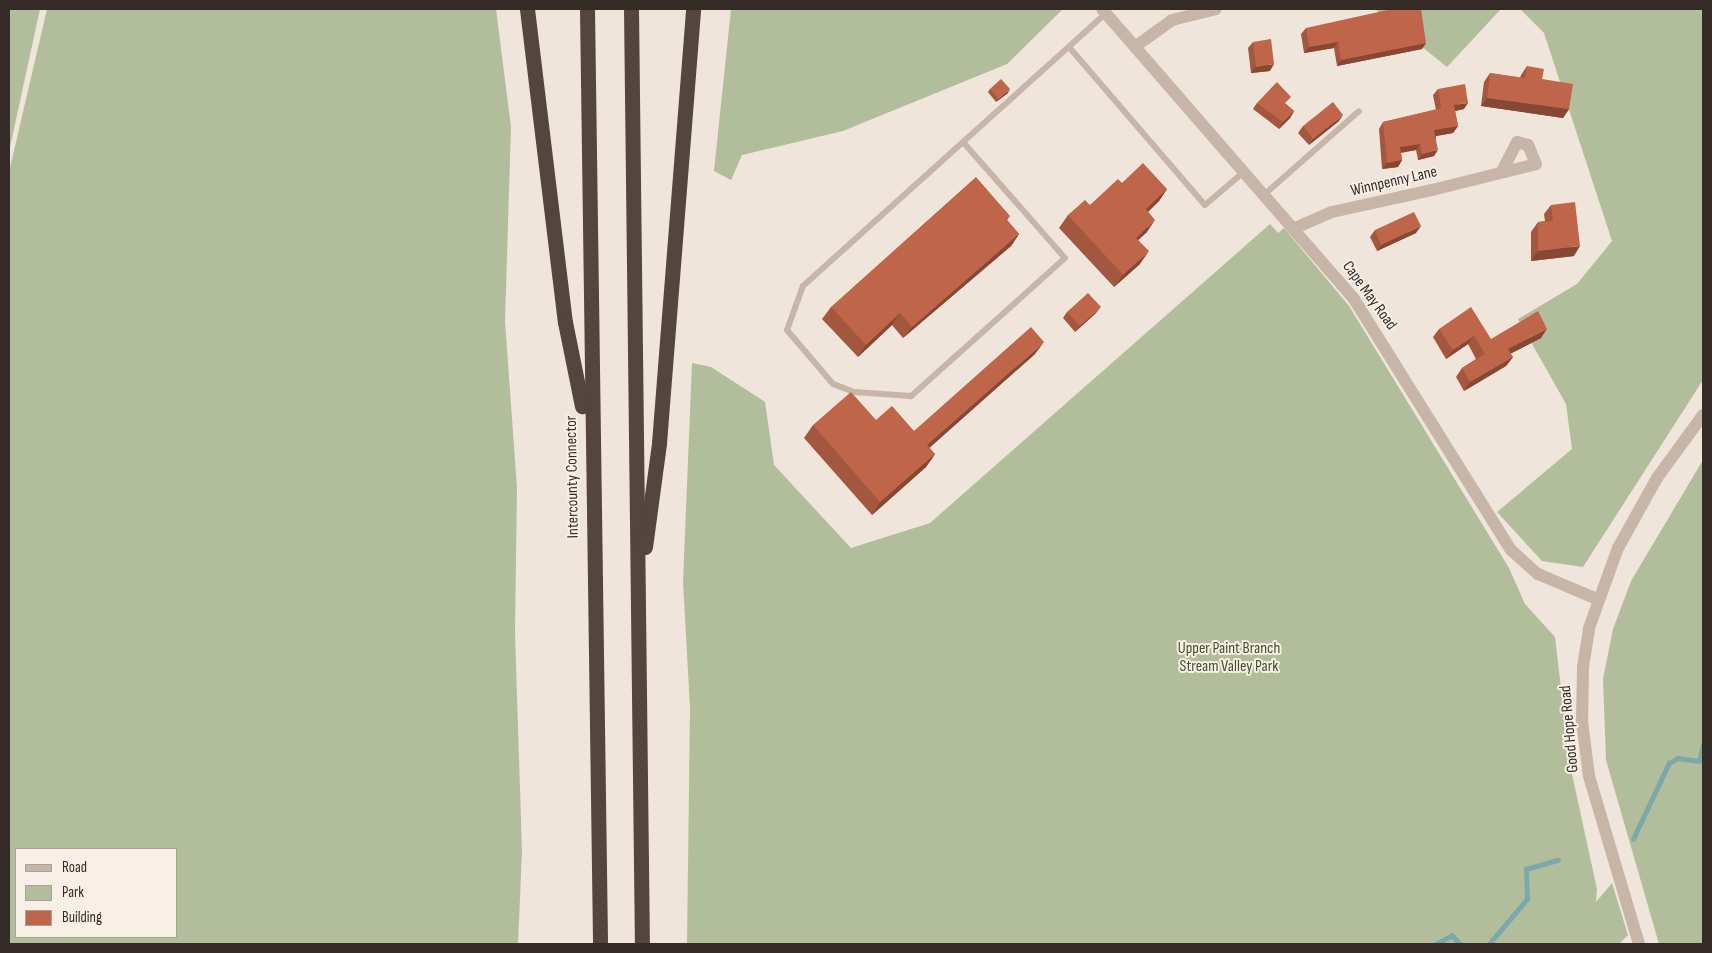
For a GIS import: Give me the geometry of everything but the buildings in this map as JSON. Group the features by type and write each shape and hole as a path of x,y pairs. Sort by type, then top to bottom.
{"highway":[{"path":"526,9 565,322 589,440"},
{"name":"Intercounty Connector","path":"587,9 589,440 600,944"},
{"path":"631,9 642,944"},
{"path":"638,598 659,443 693,9"}],"street":[{"path":"1136,46 1172,20 1216,9"},
{"name":"Cape May Road","path":"1104,11 1295,228 1366,317 1511,550 1538,574 1598,599"},
{"name":"Winnpenny Lane","path":"1295,228 1332,212 1502,172"},
{"name":"Good Hope Road","path":"1639,944 1600,822 1584,742 1583,667 1598,599 1638,509 1703,414"}],"lane":[{"path":"964,142 1065,258 912,396 854,392 833,384 787,330 803,286 1069,47 1104,11"},
{"path":"1069,47 1205,205 1245,171"},
{"path":"1265,194 1359,111"}],"green space":[{"path":"9,9 40,9 9,152"},
{"path":"47,9 496,9 511,127 505,321 517,488 515,633 522,851 518,944 9,944 9,172"},
{"path":"731,9 1063,9 1007,64 843,131 742,155 731,180 714,171"},
{"path":"1375,9 1501,9 1447,67"},
{"path":"1520,9 1703,9 1703,380 1583,567 1542,561 1497,512 1572,449 1566,404 1518,319 1577,284 1612,241 1544,33"},
{"name":"Upper Paint Branch Stream Valley Park","path":"1270,224 1278,233 1284,228 1349,306 1509,568 1525,604 1555,637 1570,765 1597,889 1596,902 1612,883 1628,935 1619,944 687,944 690,708 683,582 692,363 711,367 765,402 774,465 851,548 930,523"},
{"path":"1703,460 1703,944 1659,944 1606,760 1603,679 1613,629 1631,581"}],"waterway":[{"path":"1633,839 1669,763 1678,758 1699,761 1703,745"},
{"path":"1489,944 1527,899 1526,869 1558,860"},
{"path":"1436,944 1452,935 1460,944"}]}
